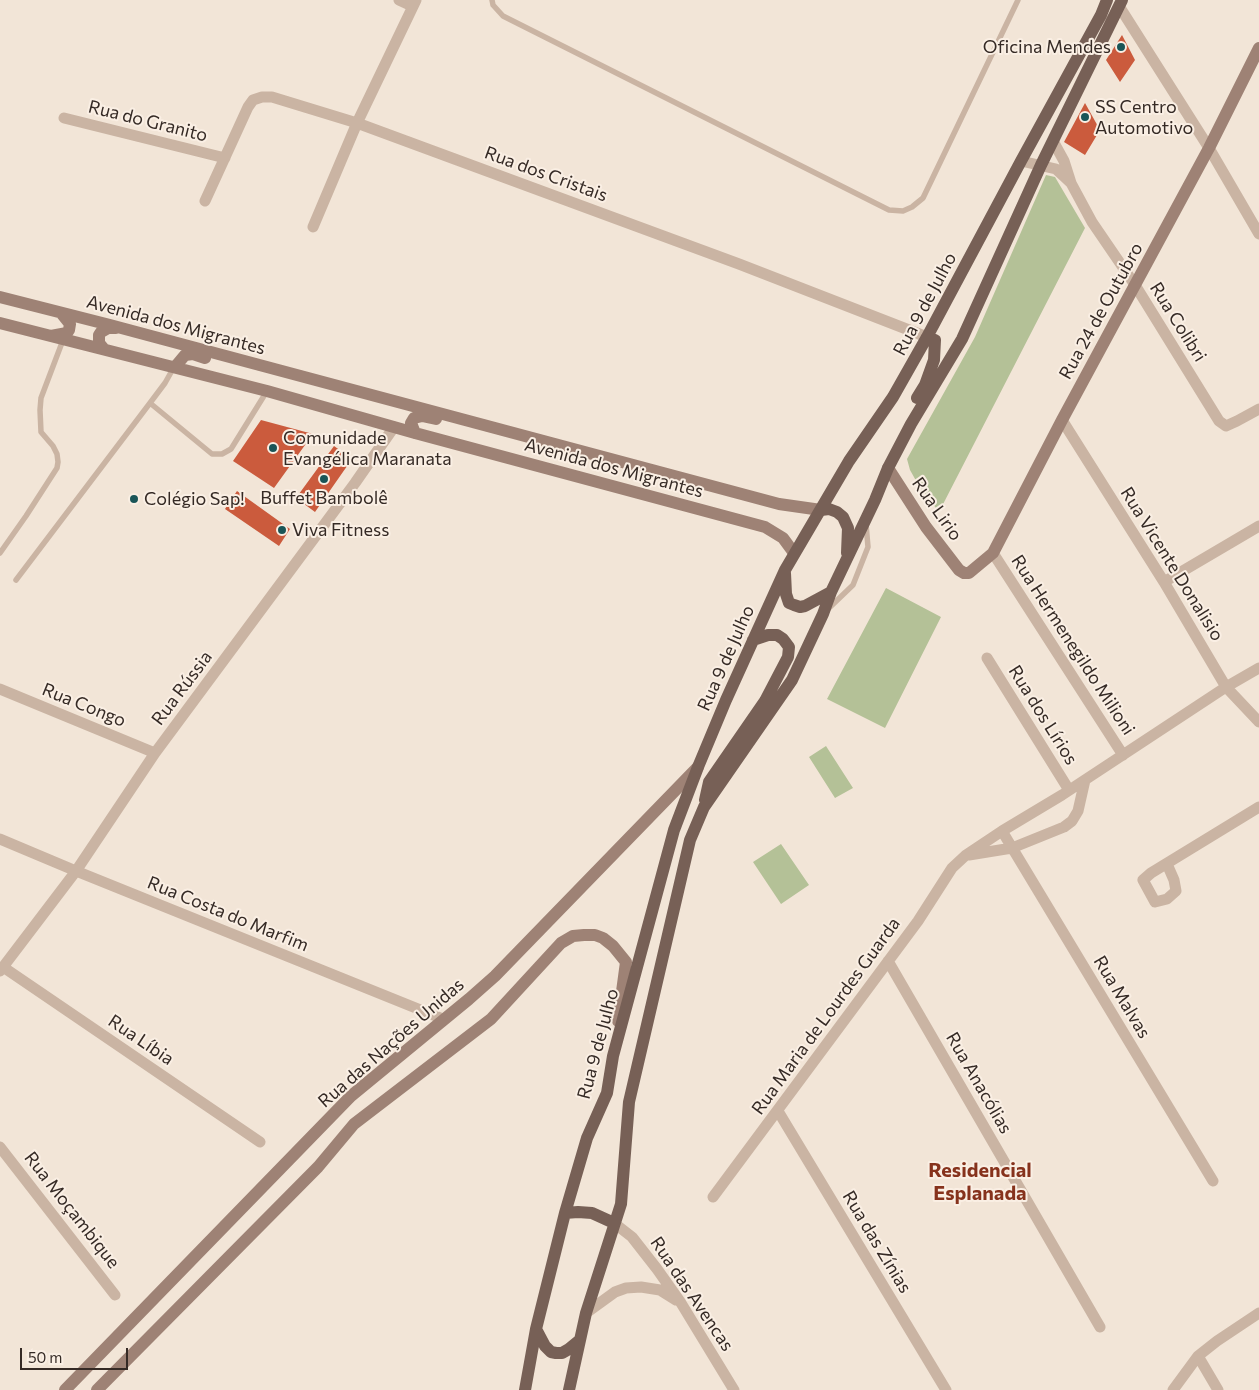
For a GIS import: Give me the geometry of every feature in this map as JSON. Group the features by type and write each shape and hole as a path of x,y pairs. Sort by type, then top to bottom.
{"main road":[{"name":"Rua 9 de Julho","path":"525,1390 536,1330 565,1213 587,1138 607,1093 613,1056 674,830 698,767 753,640 794,553 849,461 893,397 928,337 1101,15 1107,0"},
{"path":"704,807 792,680 888,468 911,424 962,339 1040,165 1121,3"},
{"path":"911,424 912,409 934,360 935,340 928,337"},
{"path":"821,510 829,509 843,517 848,528 846,562"},
{"path":"785,570 786,594 789,603 800,607 805,606 831,592"},
{"path":"569,1390 586,1313 621,1204 629,1102 690,840 704,807 709,782 765,701 788,657 789,647 777,635 768,635 753,640"},
{"path":"565,1213 592,1213 614,1223"},
{"path":"536,1330 545,1346 556,1354 569,1349 580,1340"}],"street":[{"path":"313,227 357,123 414,3 399,0"},
{"path":"1121,3 1259,234"},
{"name":"Rua 24 de Outubro","path":"959,570 969,573 993,553 1062,420 1209,148 1259,48"},
{"name":"Rua dos Cristais","path":"205,201 248,107 253,100 262,97 272,97 357,123 739,264 928,337"},
{"name":"Rua do Granito","path":"64,118 225,158"},
{"name":"Rua Colibri","path":"1053,141 1064,161 1071,182 1092,222 1135,285 1219,421 1226,426 1259,409"},
{"name":"Rua Colibri","path":"1021,161 1056,169 1071,182"},
{"name":"Avenida dos Migrantes","path":"0,297 779,504 821,510"},
{"path":"49,336 67,333 69,330 70,324 62,314"},
{"name":"Avenida dos Migrantes","path":"0,323 267,391 415,433 765,527 783,538 794,553"},
{"path":"104,349 98,339 101,332 108,328 118,327"},
{"name":"Avenida dos Migrantes","path":"174,367 185,356 193,354 320,389 343,387"},
{"name":"Avenida dos Migrantes","path":"415,433 411,423 412,420 418,417 429,417 509,439 528,437"},
{"name":"Rua Vicente Donalisio","path":"1062,420 1164,582 1226,687 1259,722"},
{"name":"Rua Rússia","path":"1,969 76,871 155,753 356,483 394,427"},
{"name":"Rua Lirio","path":"888,468 926,527 959,570"},
{"path":"1164,582 1259,526"},
{"name":"Rua Hermenegildo Milioni","path":"993,553 1122,755"},
{"name":"Rua dos Lírios","path":"988,658 1069,790"},
{"name":"Rua Maria de Lourdes Guarda","path":"714,1197 918,921 952,868 966,855 1002,831 1085,780 1226,687 1259,668"},
{"name":"Rua Congo","path":"0,689 155,753"},
{"name":"Rua das Nações Unidas","path":"65,1390 351,1096 495,976 698,767"},
{"path":"966,855 1012,848 1064,827 1072,821 1078,811 1085,780"},
{"path":"1167,864 1259,807"},
{"name":"Rua Malvas","path":"1002,831 1212,1181"},
{"name":"Rua Costa do Marfim","path":"0,839 443,1019"},
{"name":"Rua das Nações Unidas","path":"98,1390 318,1167 354,1124 491,1019 562,943 573,936 594,935 603,938 614,946 626,962 613,1056"},
{"name":"Rua Anacólias","path":"888,962 1100,1326"},
{"name":"Rua Líbia","path":"1,969 260,1142"},
{"name":"Rua das Zínias","path":"778,1111 946,1390"},
{"name":"Rua Moçambique","path":"0,1146 115,1295"},
{"name":"Rua das Avencas","path":"614,1223 632,1237 657,1268 681,1303 732,1389"},
{"path":"586,1313 615,1292 626,1288 641,1287 660,1290 681,1303"},
{"path":"1173,1390 1198,1356 1259,1313"},
{"path":"1198,1356 1218,1390"}],"lane":[{"path":"492,0 493,5 503,16 889,210 903,211 912,207 923,198 1018,0"},
{"path":"0,553 57,468 57,454 41,432 40,404 63,340"},
{"path":"16,580 165,383 174,367"},
{"path":"150,403 212,454 222,454 231,449 267,391"},
{"path":"823,614 853,585 868,547 866,520"}],"green space":[{"path":"1046,175 1055,177 1085,228 939,512 919,486 910,470 907,459 975,337"},
{"path":"886,588 941,617 885,728 827,699"},
{"path":"826,746 853,788 835,798 809,757"},
{"path":"781,844 809,885 781,904 753,862"}],"building":[{"name":"Oficina Mendes","path":"1122,35 1135,60 1120,82 1106,60"},
{"name":"SS Centro Automotivo","path":"1085,103 1100,130 1085,155 1064,142"},
{"name":"Comunidade Evangélica Maranata","path":"261,420 313,434 274,488 233,461"},
{"name":"Buffet Bambolê","path":"334,446 352,459 315,512 296,498"},
{"path":"237,491 290,529 279,546 225,509"}],"place":[{"name":"Oficina Mendes","path":"1121,47"},
{"name":"SS Centro Automotivo","path":"1085,117"},
{"name":"Comunidade Evangélica Maranata","path":"273,448"},
{"name":"Buffet Bambolê","path":"324,479"},
{"name":"Colégio Sap!","path":"134,499"},
{"name":"Viva Fitness","path":"282,530"}],"district":[{"name":"Residencial Esplanada","path":"980,1182"}]}
